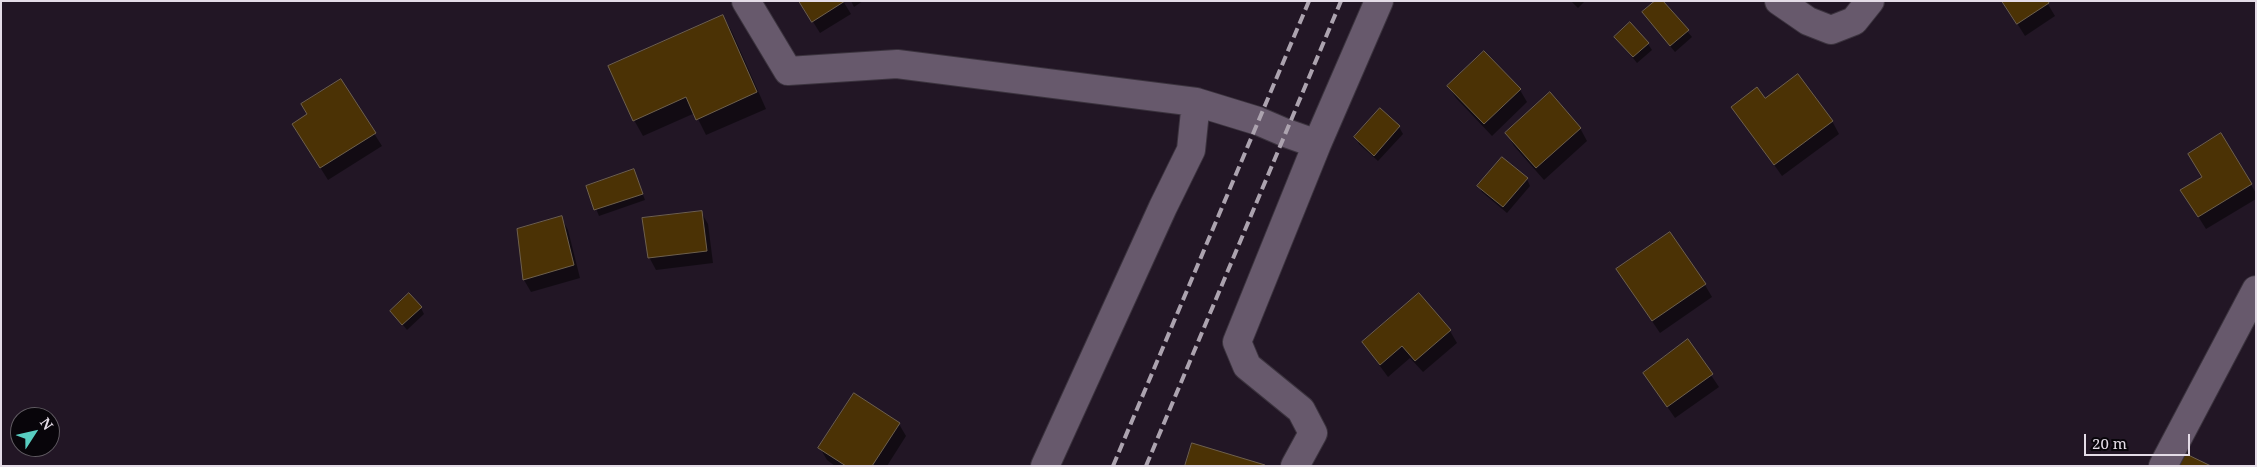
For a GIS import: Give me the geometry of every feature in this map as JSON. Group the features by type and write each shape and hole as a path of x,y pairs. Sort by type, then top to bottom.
{"street":[{"path":"746,1 788,71 897,64 1196,102 1258,121 1286,134 1317,144"},
{"path":"1295,466 1313,433 1301,410 1247,366 1238,342 1317,144 1379,1"},
{"path":"1779,1 1808,21 1831,30 1854,21 1870,1"},
{"path":"1045,466 1163,207 1191,150 1196,102"},
{"path":"2163,466 2256,290"}],"building":[{"path":"799,1 845,1 812,22"},
{"path":"1655,1 1663,1 1689,30 1670,46 1642,12"},
{"path":"2002,1 2048,1 2049,3 2017,24"},
{"path":"723,15 757,92 696,120 686,97 633,121 608,66"},
{"path":"1630,22 1649,43 1633,57 1614,37"},
{"path":"1484,51 1521,89 1484,124 1447,86"},
{"path":"1798,74 1833,121 1774,165 1731,107 1757,87 1765,98"},
{"path":"341,79 376,133 320,168 292,124 307,114 301,104"},
{"path":"1550,92 1581,128 1536,168 1505,133"},
{"path":"1380,108 1400,126 1374,156 1354,137"},
{"path":"2221,133 2252,184 2198,217 2180,190 2202,177 2188,154"},
{"path":"1502,157 1528,178 1503,207 1477,186"},
{"path":"634,169 643,194 594,210 586,186"},
{"path":"702,211 707,251 648,258 642,218"},
{"path":"562,216 574,265 523,280 517,229"},
{"path":"1670,232 1706,284 1652,321 1616,269"},
{"path":"409,293 422,307 402,325 390,311"},
{"path":"1419,293 1451,330 1415,361 1402,346 1380,365 1362,342"},
{"path":"1688,339 1713,374 1667,407 1643,373"},
{"path":"854,393 900,423 872,466 846,466 818,448"},
{"path":"1192,443 1265,465 1265,466 1185,466"},
{"path":"2182,452 2211,466 2175,466"}],"railway":[{"path":"1113,466 1309,1"},
{"path":"1146,466 1341,1"}]}
